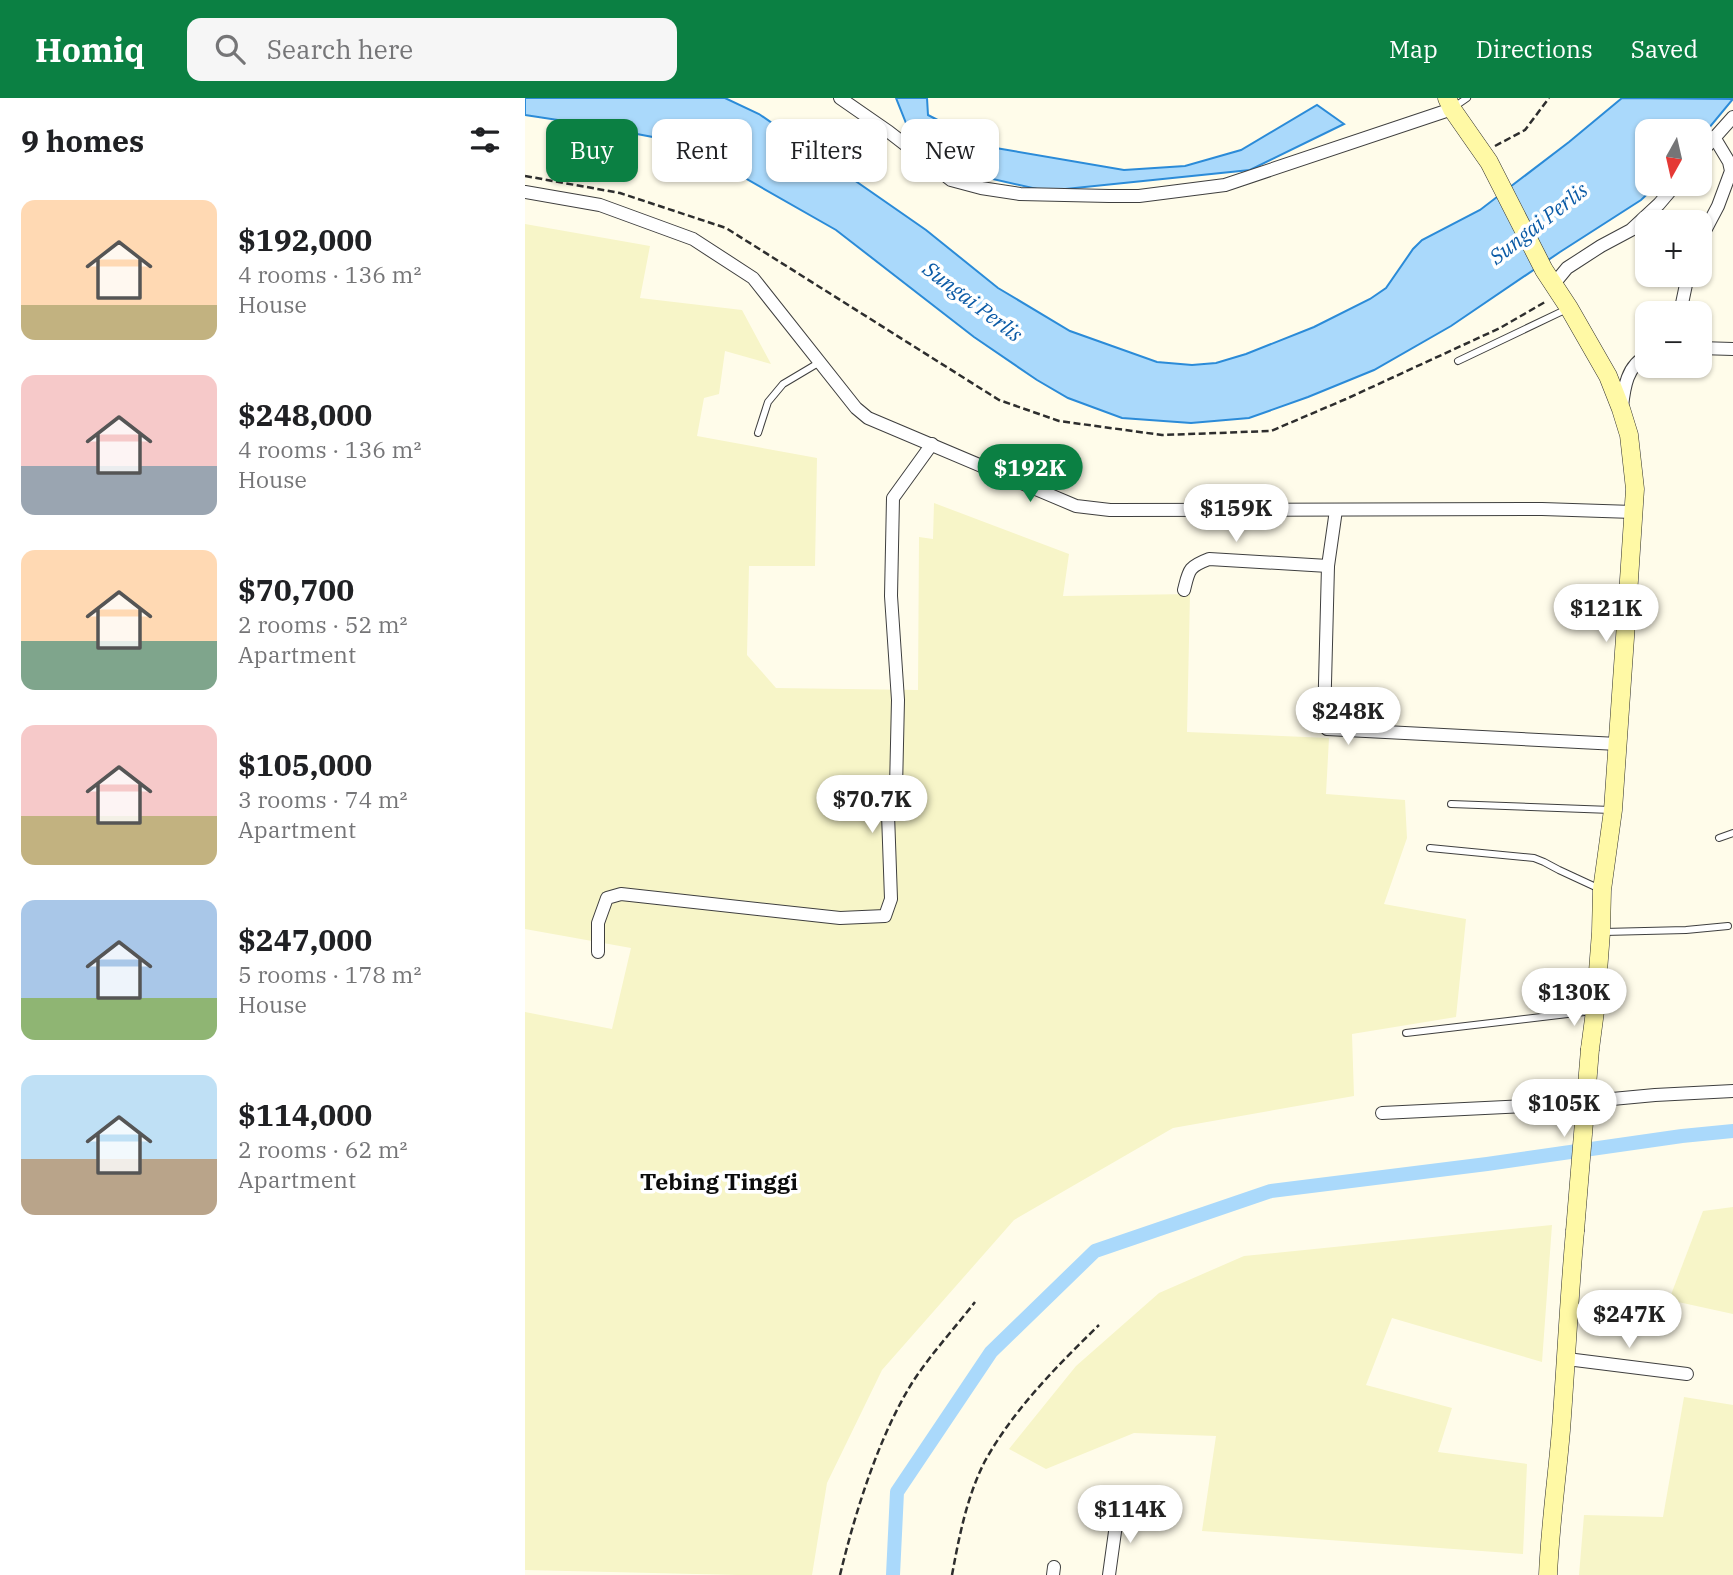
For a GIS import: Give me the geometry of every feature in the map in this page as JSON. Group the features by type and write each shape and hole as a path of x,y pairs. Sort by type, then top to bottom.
{"main road":[{"path":"1450,104 1486,157 1549,277 1608,376 1629,435 1635,489 1613,810 1602,890 1595,1011 1548,1574"}],"street":[{"path":"839,98 890,132 951,180 1020,194 1139,196 1225,185 1450,104"},
{"path":"1712,139 1733,117"},
{"path":"1712,217 1731,171 1729,162 1714,137"},
{"path":"525,192 600,205 693,239 754,278 856,408 869,418 1076,506 1110,510 1542,509 1633,512"},
{"path":"1549,277 1631,230 1666,196"},
{"path":"1712,348 1733,349"},
{"path":"1621,409 1624,387 1635,366"},
{"path":"598,952 598,923 607,898 621,894 840,918 885,916 891,900 888,814 896,788 897,763 898,700 891,596 893,498 932,444"},
{"path":"1336,510 1328,566 1324,722 1327,729 1618,744"},
{"path":"1184,590 1188,571 1197,563 1209,559 1328,566"},
{"path":"1382,1113 1548,1105 1733,1091"},
{"path":"1567,1359 1687,1374"},
{"path":"1109,1575 1118,1510"}],"lane":[{"path":"1450,104 1467,98"},
{"path":"1458,361 1569,308"},
{"path":"758,433 768,402 783,384 820,362"},
{"path":"1451,804 1613,810"},
{"path":"1719,838 1733,833"},
{"path":"1430,848 1535,858 1602,890"},
{"path":"1601,932 1728,926"},
{"path":"1406,1033 1595,1011"}],"path":[{"path":"1486,157 1525,130 1549,98"},
{"path":"525,176 621,194 726,228 999,400 1059,421 1162,435 1271,431 1500,328 1545,302"},
{"path":"840,1575 852,1524 891,1422 912,1384 975,1302"},
{"path":"952,1575 959,1538 985,1462 1033,1393 1099,1325"}],"shaded area":[{"path":"525,224 650,246 640,298 742,310 771,364 725,351 719,394 704,398 697,436 817,458 815,566 749,566 747,655 776,688 918,690 919,537 933,539 934,503 1069,554 1063,596 1190,594 1187,732 1329,738 1326,794 1405,800 1407,838 1384,904 1466,919 1456,1017 1352,1034 1354,1096 1173,1128 1014,1220 882,1370 827,1483 812,1575 525,1570 525,1012 612,1029 631,948 525,929"},
{"path":"1733,1207 1733,1314 1669,1300 1703,1211"},
{"path":"1552,1225 1542,1362 1392,1318 1366,1385 1452,1408 1438,1452 1527,1464 1523,1554 1202,1531 1216,1436 1134,1433 1046,1469 1009,1449 1076,1366 1159,1293 1244,1256"},
{"path":"1684,1397 1733,1405 1733,1575 1579,1575 1584,1515 1663,1517"}],"water":[{"name":"Sungai Perlis","path":"525,98 725,98 766,119 766,182 857,182 926,230 998,288 1070,331 1157,362 1192,365 1216,363 1246,354 1314,327 1370,299 1386,288 1422,240 1480,210 1622,98 1733,99 1712,124 1712,119 1635,119 1635,196 1645,196 1451,326 1374,370 1308,397 1249,418 1191,423 1122,418 1068,398 974,337 836,230 752,182 752,119 652,119 652,137 638,134 638,119 551,119 525,115"},
{"path":"896,98 927,98 928,115 936,119 904,119"},
{"path":"1317,105 1344,124 1250,170 1046,191 999,180 999,149 1124,170 1185,166 1241,150"}],"waterway":[{"path":"893,1575 897,1492 991,1352 1095,1251 1271,1191 1733,1131"}],"district":[{"name":"Tebing Tinggi","path":"719,1181"}]}
